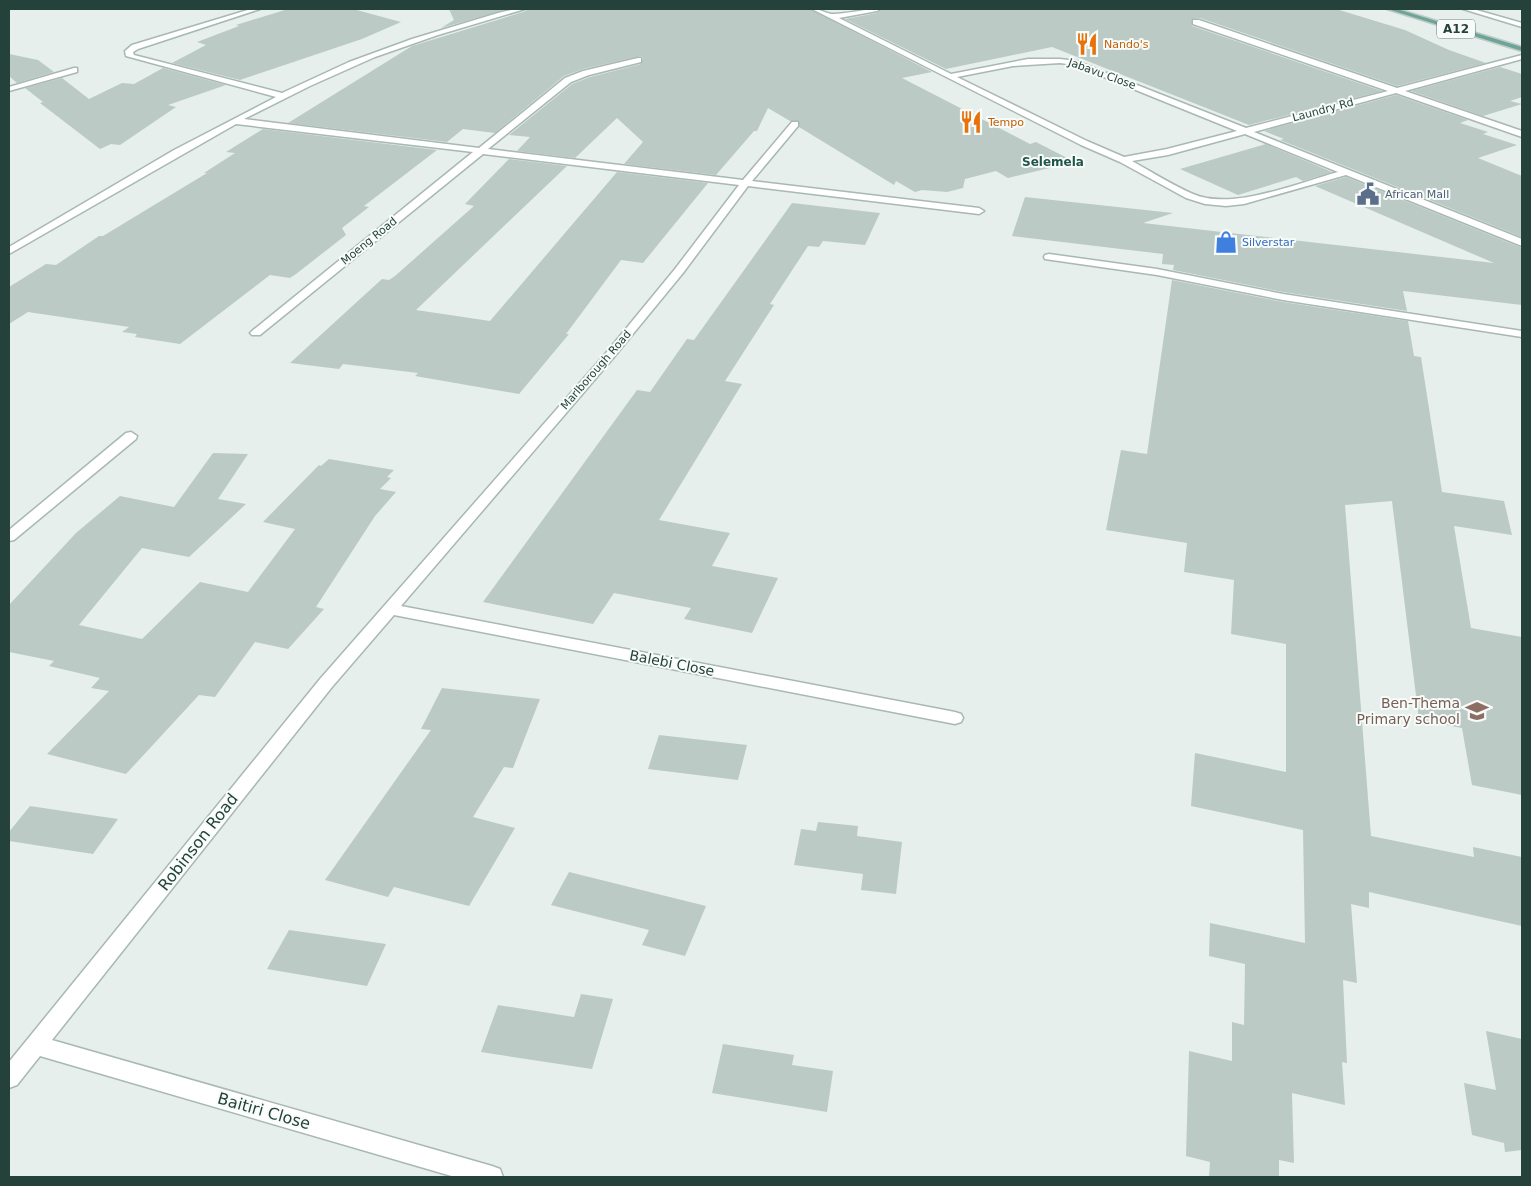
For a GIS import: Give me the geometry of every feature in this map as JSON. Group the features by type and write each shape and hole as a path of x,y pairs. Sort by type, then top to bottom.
{"main road":[{"name":"A12","path":"1390,9 1522,49"}],"street":[{"path":"257,9 135,47 130,51 130,56 283,96"},
{"path":"9,251 235,121 283,96 376,55 442,32 522,9"},
{"path":"815,9 1084,143 1123,160 1189,196 1206,201 1226,203 1244,201 1348,172"},
{"path":"833,17 877,9"},
{"path":"1466,9 1522,25"},
{"path":"1196,22 1522,134"},
{"name":"Laundry Rd","path":"1123,160 1168,152 1522,57"},
{"name":"Jabavu Close","path":"950,76 1038,60 1058,59 1076,62 1522,243"},
{"name":"Moeng Road","path":"256,333 568,80 586,73 638,60"},
{"path":"9,89 74,70"},
{"path":"235,121 979,211"},
{"name":"Marlborough Road","path":"389,609 610,355 679,271 746,182 795,124"},
{"path":"1049,257 1157,272 1292,298 1522,334"},
{"path":"9,536 132,436"},
{"name":"Balebi Close","path":"389,609 955,718"},
{"name":"Robinson Road","path":"9,1078 279,740 389,609"},
{"name":"Baitiri Close","path":"36,1045 492,1177"}],"building":[{"path":"288,9 353,9 401,22 362,39 240,80 172,63 206,45 197,42 239,26 236,25"},
{"path":"449,9 508,9 441,28 454,20"},
{"path":"527,9 810,9 932,72 902,78 1030,144 1036,142 1075,162 1008,178 996,171 965,179 963,188 947,192 922,190 915,192 896,181 894,185 799,127 799,121 790,121 768,108 757,131 754,131 716,175 624,164 643,142 617,118 575,158 517,151 530,137 509,135 572,84 590,77 641,64 643,58 641,56 583,69 564,76 495,133 463,129 447,142 288,123 412,46 526,11"},
{"path":"882,9 1336,9 1405,30 1449,50 1486,63 1397,86 1200,18 1192,19 1192,26 1382,91 1249,125 1052,47 946,69 845,19 877,13"},
{"path":"9,54 38,60 54,72 17,83 9,76"},
{"path":"1500,67 1522,74 1522,97 1510,101 1522,104 1483,116 1411,91"},
{"path":"163,68 226,85 168,105 176,107 120,145 111,144 100,149 40,103 43,102 25,88 62,78 89,99 122,83 134,84"},
{"path":"1396,95 1468,120 1460,123 1488,132 1483,134 1517,145 1478,158 1522,176 1522,237 1280,140 1284,139 1264,131"},
{"path":"263,129 437,150 364,206 369,207 342,228 346,235 296,274 290,278 270,275 180,344 135,337 137,334 122,332 129,327 28,312 9,324 9,287 46,264 56,265 99,236 103,236 207,173 204,173 235,153 226,152"},
{"path":"1266,144 1332,172 1303,181 1296,177 1238,195 1180,169"},
{"path":"509,159 567,166 416,310 490,321 617,172 708,183 643,263 621,260 566,334 569,334 519,394 415,376 418,373 343,364 339,369 290,363 382,279 389,280 395,276 474,206 465,204"},
{"path":"1346,177 1522,248 1522,305 1403,291 1407,311 1283,292 1173,270 1174,265 1162,264 1163,254 1012,236 1025,197 1173,213 1143,223 1494,263 1315,186"},
{"path":"792,203 880,213 865,245 823,241 819,247 808,246 770,304 774,305 725,381 742,384 659,520 730,533 712,566 778,578 752,633 684,619 691,608 614,593 593,624 483,602 637,390 650,392 687,339 694,340"},
{"path":"1172,280 1283,302 1408,321 1414,356 1421,357 1442,492 1504,501 1512,535 1454,526 1471,628 1522,637 1522,795 1472,785 1462,728 1419,720 1392,501 1345,505 1371,836 1474,857 1473,847 1522,857 1522,926 1369,892 1369,908 1351,904 1357,983 1343,980 1347,1063 1342,1062 1345,1105 1292,1093 1294,1163 1279,1160 1279,1177 1209,1177 1210,1162 1186,1156 1189,1051 1232,1061 1232,1022 1244,1025 1245,964 1209,956 1210,923 1305,943 1303,830 1191,806 1195,753 1286,772 1286,644 1231,634 1234,580 1184,572 1187,543 1106,530 1121,450 1147,454"},
{"path":"213,453 248,454 218,499 246,504 189,557 142,548 79,625 142,639 200,582 248,592 295,529 263,522 319,465 321,466 329,459 394,470 387,477 391,478 380,489 396,492 375,516 316,607 324,609 288,649 255,642 215,697 199,695 126,774 47,754 109,691 91,688 100,678 49,666 54,661 9,652 9,605 76,533 120,496 174,507"},
{"path":"442,688 540,699 513,768 504,767 473,817 515,828 469,906 394,887 388,897 325,880 431,730 421,729"},
{"path":"659,735 747,745 738,780 648,769"},
{"path":"30,806 118,819 93,854 9,841 9,832"},
{"path":"818,822 858,826 857,836 902,842 896,894 861,890 863,874 794,865 801,829 816,831"},
{"path":"569,872 706,906 685,956 642,945 649,930 551,905"},
{"path":"289,930 386,944 367,986 267,969"},
{"path":"581,994 613,999 592,1069 481,1052 498,1005 574,1017"},
{"path":"1486,1031 1522,1039 1522,1150 1505,1152 1504,1143 1472,1135 1464,1083 1496,1090"},
{"path":"723,1044 794,1055 792,1065 833,1071 827,1112 712,1093"}],"place":[{"name":"Nando's","path":"1087,44"},
{"name":"Tempo","path":"971,122"},
{"name":"African Mall","path":"1368,194"},
{"name":"Silverstar","path":"1226,242"},
{"name":"Ben-Thema Primary school","path":"1477,711"}],"district":[{"name":"Selemela","path":"1053,162"}]}
